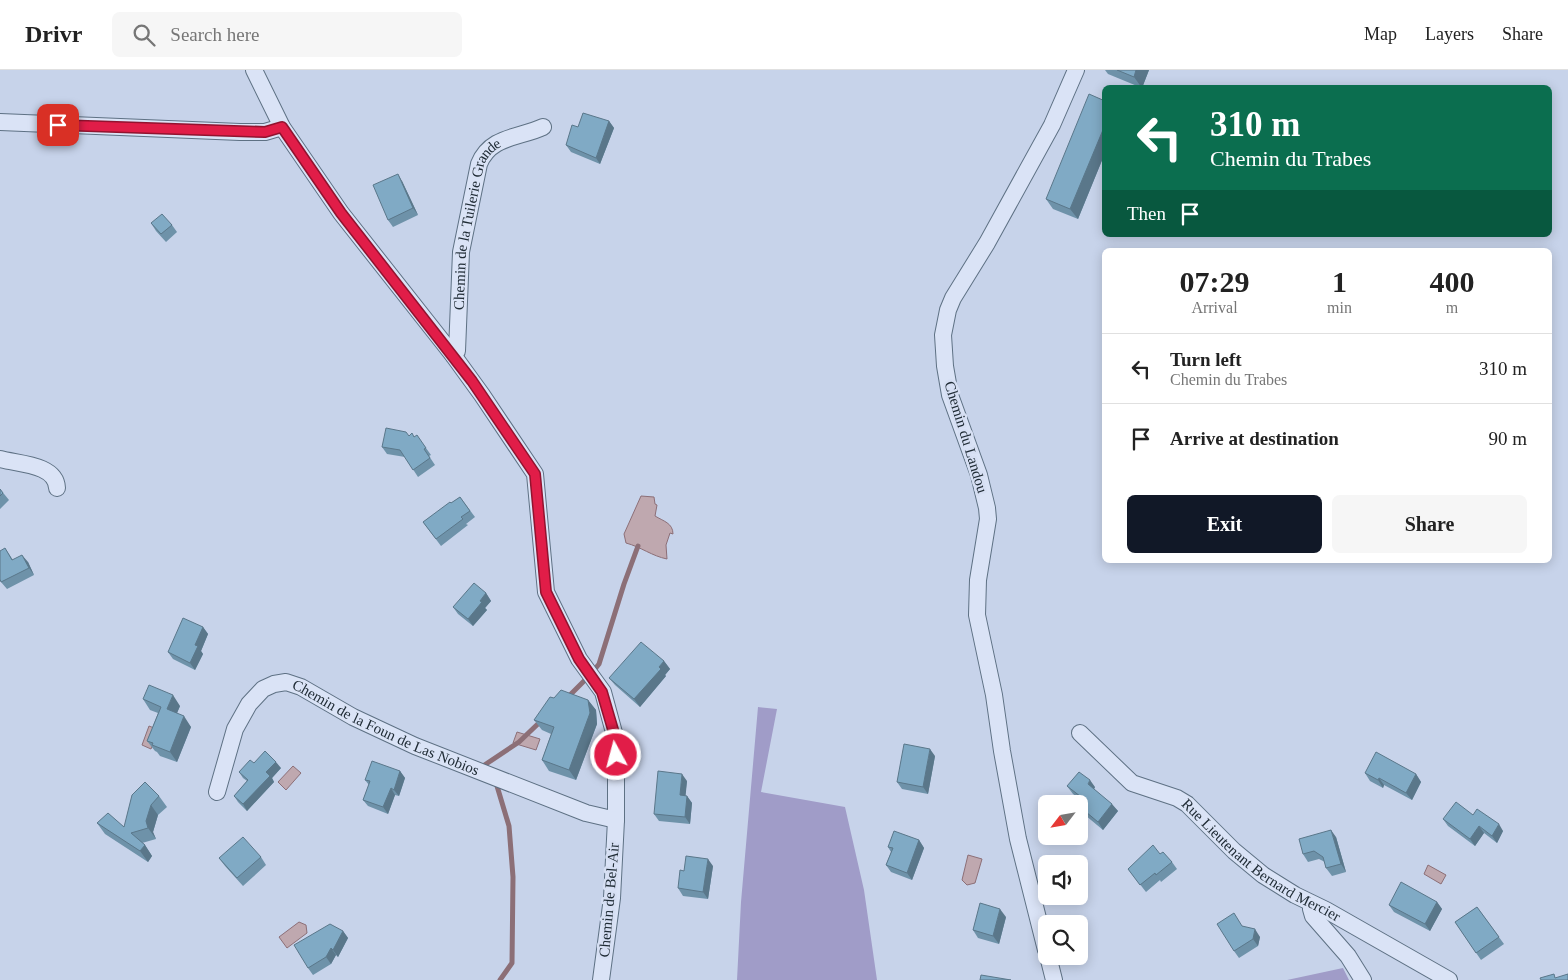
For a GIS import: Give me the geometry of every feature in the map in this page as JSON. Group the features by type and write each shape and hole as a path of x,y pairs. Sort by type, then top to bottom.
{"street":[{"name":"Chemin de Bel-Air","path":"254,70 282,127 341,213 453,354 535,474 546,592 579,659 602,692 616,740 616,820 612,898 601,980"},
{"name":"Chemin du Landou","path":"1038,918 1018,839 994,695 977,615 978,580 988,519 986,502 979,475 950,395 945,366 943,335 944,321 953,298 1052,125 1076,70"},
{"path":"0,122 240,132 265,132 282,127"},
{"name":"Chemin de la Tuilerie Grande","path":"453,354 457,351 461,252 475,180 482,158 485,152 496,143 543,127"},
{"path":"0,459 48,472 56,482 57,488"},
{"name":"Chemin de la Foun de Las Nobios","path":"217,792 235,729 249,704 263,689 274,684 286,682 301,686 353,717 415,746 586,814 616,820"},
{"name":"Rue Lieutenant Bernard Mercier","path":"1080,733 1126,779 1139,786 1177,798 1187,804 1248,864 1279,886 1449,980"},
{"path":"1314,905 1312,909 1313,916 1348,956 1363,980"},
{"path":"1050,965 1054,980"}],"shaded area":[{"path":"641,496 654,497 655,504 657,505 655,516 667,523 673,530 673,534 670,533 666,545 667,559 626,543 624,534"},
{"path":"758,707 777,709 761,792 845,807 864,890 877,980 737,980 741,902"},
{"path":"149,726 159,730 151,749 142,745"},
{"path":"517,732 540,739 536,750 513,743"},
{"path":"293,766 301,773 286,790 278,782"},
{"path":"968,855 982,859 975,883 967,885 962,880"},
{"path":"1428,865 1446,875 1441,884 1424,874"},
{"path":"299,922 306,925 307,933 287,948 279,937"},
{"path":"1343,968 1349,980 1287,980"}],"building":[{"path":"1117,70 1136,70 1134,77"},
{"path":"1089,94 1102,100 1102,132 1070,209 1046,199"},
{"path":"583,113 609,121 596,158 566,145 572,125 578,127"},
{"path":"398,174 413,208 388,220 373,185"},
{"path":"162,214 172,225 161,234 151,223"},
{"path":"386,428 406,432 409,436 412,433 414,437 417,435 430,458 413,470 400,450 382,447"},
{"path":"460,497 470,511 461,517 463,519 436,539 423,522"},
{"path":"5,548 12,560 22,555 29,568 1,582 0,551"},
{"path":"474,583 486,593 480,601 482,602 468,619 453,607"},
{"path":"183,618 203,627 195,645 198,646 190,663 168,652"},
{"path":"641,642 664,661 659,667 661,669 634,699 609,678"},
{"path":"149,685 173,695 167,709 184,716 170,752 147,741 161,707 143,699"},
{"path":"561,690 588,700 590,713 569,770 542,760 554,727 534,720 550,697 554,698"},
{"path":"904,744 930,749 923,787 897,782"},
{"path":"265,751 276,762 266,772 270,776 243,804 234,796 248,780 239,772 250,760 254,763"},
{"path":"1376,752 1416,774 1406,793 1379,778 1378,780 1365,773"},
{"path":"372,761 400,771 394,790 391,788 383,807 363,800 370,781 365,780"},
{"path":"658,771 682,774 680,795 687,796 685,817 654,814"},
{"path":"1079,772 1090,780 1088,784 1112,804 1098,822 1088,814 1088,795 1079,795 1067,786"},
{"path":"145,782 159,796 151,805 146,821 148,828 131,833 145,845 140,851 97,823 108,813 124,827 132,795"},
{"path":"1456,802 1473,815 1477,809 1499,824 1492,836 1479,826 1470,839 1443,819"},
{"path":"1331,830 1341,864 1326,868 1323,857 1314,851 1303,854 1299,839"},
{"path":"894,831 919,840 907,873 886,865 893,848 888,847"},
{"path":"243,837 261,857 237,878 219,858"},
{"path":"1153,845 1160,854 1163,852 1172,862 1140,885 1128,869"},
{"path":"686,856 708,859 703,892 678,888 680,870 684,871"},
{"path":"1401,882 1437,902 1425,924 1389,905"},
{"path":"980,903 1000,909 993,936 973,930"},
{"path":"1477,907 1499,937 1476,953 1455,922"},
{"path":"1234,913 1242,926 1255,929 1253,939 1234,951 1217,924"},
{"path":"330,924 343,931 333,950 331,948 326,957 308,968 294,945"},
{"path":"1554,974 1555,978 1568,974 1568,980 1541,980 1540,978"},
{"path":"981,975 1011,980 980,980"}],"waterway":[{"path":"595,669 599,664 638,546"},
{"path":"567,698 586,679"},
{"path":"483,766 519,742 542,720"},
{"path":"497,786 509,826 513,877 512,963 500,980"}],"route":[{"path":"58,125 240,132 265,132 282,127 341,213 453,354 535,474 546,592 579,659 602,692 616,740 616,755"}]}
